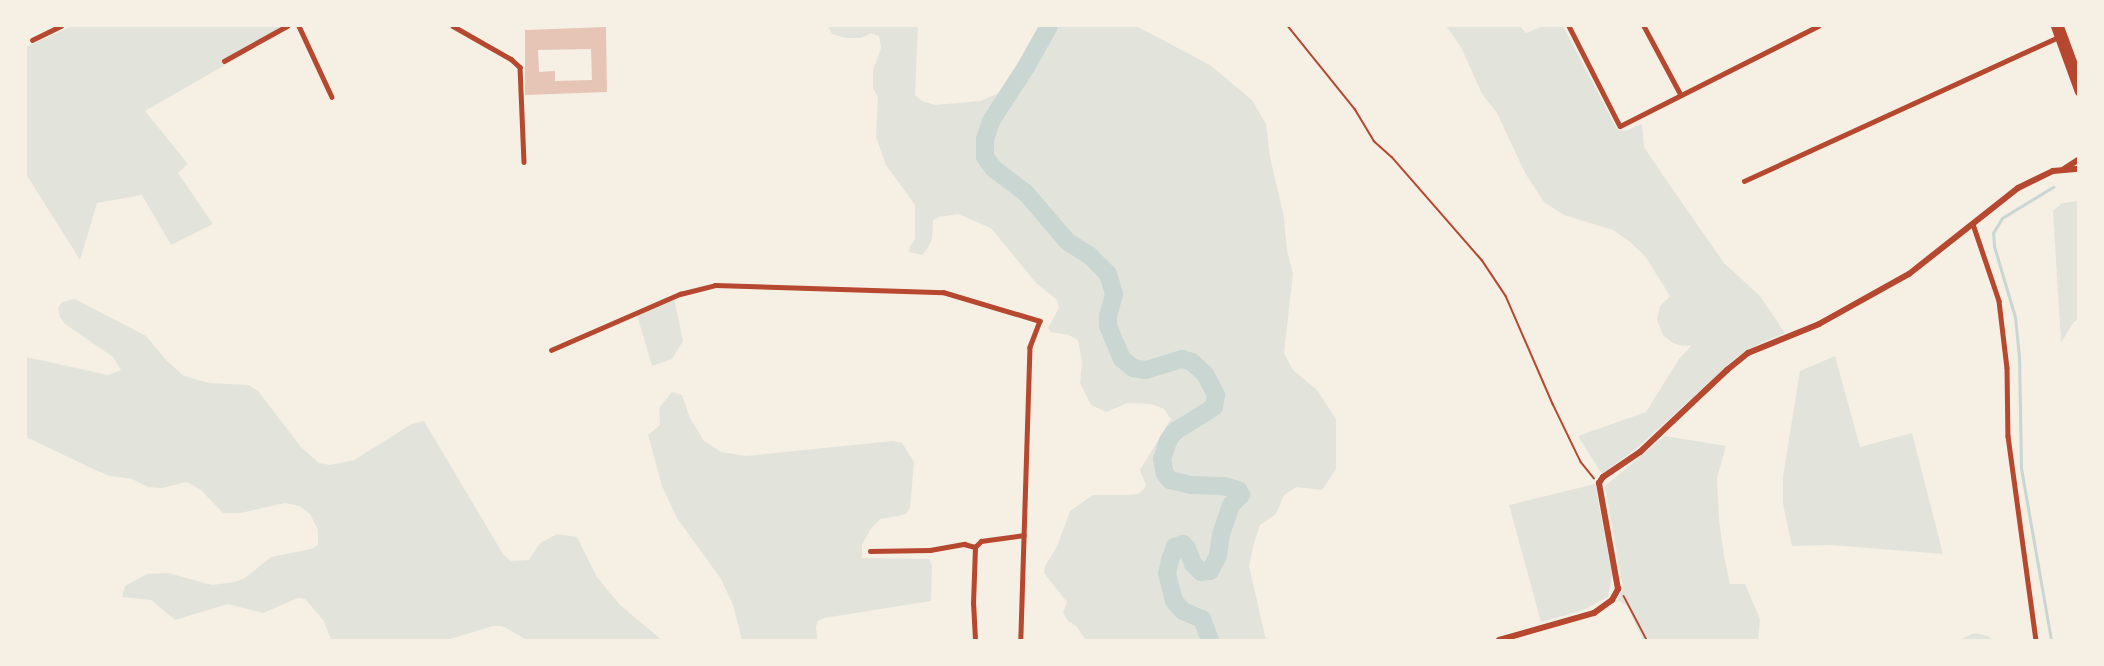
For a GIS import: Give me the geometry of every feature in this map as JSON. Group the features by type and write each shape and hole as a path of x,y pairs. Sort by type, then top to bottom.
{"main road":[{"path":"2054,26 2079,92"},
{"path":"2060,26 2079,75"}],"street":[{"path":"32,40 61,26"},
{"path":"224,61 287,26"},
{"path":"299,26 332,97"},
{"path":"453,26 511,58 520,68 524,162"},
{"path":"1569,26 1620,126 1818,26"},
{"path":"1644,26 1681,96"},
{"path":"1744,181 2059,38"},
{"path":"1499,640 1594,612 1612,600 1618,589 1599,483 1603,477 1640,452 1706,388 1743,357 1819,324 1917,270 2018,188 2079,160"},
{"path":"2063,169 2079,169"},
{"path":"1973,224 1999,301 2007,368 2008,436 2036,640"},
{"path":"551,350 680,294 715,285 944,292 1040,321 1030,347 1021,640"},
{"path":"975,640 973,604 975,547 981,541 1024,535"},
{"path":"870,551 930,550 964,543 975,547"}],"path":[{"path":"1288,26 1355,109 1374,141 1392,157 1482,260 1506,296 1522,338 1581,462 1599,483"},
{"path":"1618,589 1626,599 1647,640"}],"shaded area":[{"path":"72,26 293,26 145,111 188,164 178,173 213,224 171,245 142,195 97,203 80,260 26,174 26,47"},
{"path":"828,26 918,26 915,95 922,101 935,105 981,101 999,93 1012,80 1041,26 1136,26 1210,65 1252,100 1266,124 1270,157 1284,217 1287,251 1293,273 1284,353 1293,370 1317,390 1336,419 1336,469 1322,490 1297,487 1284,495 1276,514 1260,525 1254,543 1249,566 1266,640 1086,640 1076,626 1068,621 1063,613 1067,602 1044,573 1045,566 1057,547 1070,511 1093,495 1138,494 1144,489 1146,485 1140,470 1171,419 1164,409 1151,404 1128,403 1106,412 1091,405 1080,383 1082,362 1078,340 1069,335 1051,332 1048,328 1059,308 1057,300 1036,283 991,228 958,214 939,217 933,220 932,239 922,255 909,252 915,239 915,205 886,165 876,137 878,97 873,88 873,70 881,48 879,36 871,33 861,38 846,38 832,34"},
{"path":"1446,26 1520,26 1526,33 1544,26 1563,26 1617,129 1626,131 1642,124 1644,147 1669,184 1724,263 1760,296 1785,333 1759,344 1736,358 1637,448 1602,474 1578,436 1646,412 1679,359 1692,345 1683,346 1673,343 1663,335 1657,320 1660,306 1670,296 1645,256 1613,230 1564,215 1544,202 1525,173 1497,113 1482,94 1461,47"},
{"path":"2078,201 2078,319 2061,343 2053,211 2062,203"},
{"path":"674,298 683,341 672,359 652,366 637,315"},
{"path":"75,299 146,336 168,362 184,376 209,383 249,385 258,391 301,447 319,463 330,465 354,460 412,424 424,421 503,554 511,561 529,560 540,543 557,534 577,537 597,577 620,605 662,640 527,640 502,626 493,626 447,640 331,640 324,621 305,599 298,598 263,613 228,604 175,620 151,600 122,597 125,586 147,574 168,573 212,585 235,582 245,578 271,557 311,549 318,545 318,530 310,514 300,506 285,503 241,513 223,513 201,490 187,482 162,488 148,487 132,479 110,476 26,437 26,357 108,375 121,370 113,357 65,324 60,317 58,308 62,302"},
{"path":"1835,356 1860,447 1912,433 1943,554 1831,545 1792,546 1783,504 1783,476 1800,371"},
{"path":"672,392 682,395 690,418 704,441 721,452 746,456 893,441 902,443 914,462 910,508 906,514 880,519 870,530 862,545 862,558 929,559 932,566 931,601 824,618 818,621 816,627 817,640 742,640 733,605 721,579 677,518 662,486 648,435 660,425 659,408"},
{"path":"1665,436 1726,446 1717,478 1724,556 1730,584 1745,584 1760,619 1758,640 1643,640 1627,606 1618,600 1623,588 1605,486"},
{"path":"1595,484 1612,575 1608,597 1581,611 1541,622 1509,505"},
{"path":"1974,633 1988,636 1993,640 1959,640"}],"building":[{"path":"606,27 607,92 525,95 525,30","holes":["591,49 592,80 555,81 555,71 539,72 538,50"]}],"waterway":[{"path":"1049,26 991,121 985,139 985,157 994,169 1025,192 1068,242 1090,256 1108,274 1114,294 1108,316 1108,326 1122,359 1133,368 1146,370 1182,359 1192,362 1205,374 1216,395 1214,407 1174,432 1168,441 1162,459 1165,474 1170,480 1191,485 1224,486 1238,490 1241,495 1231,505 1221,534 1218,556 1210,571 1201,572 1193,564 1183,544 1175,547 1167,574 1174,601 1183,611 1202,619 1210,640"},
{"path":"2051,640 2021,468 2019,357 2015,317 1994,246 1993,233 2002,218 2053,187"}]}
